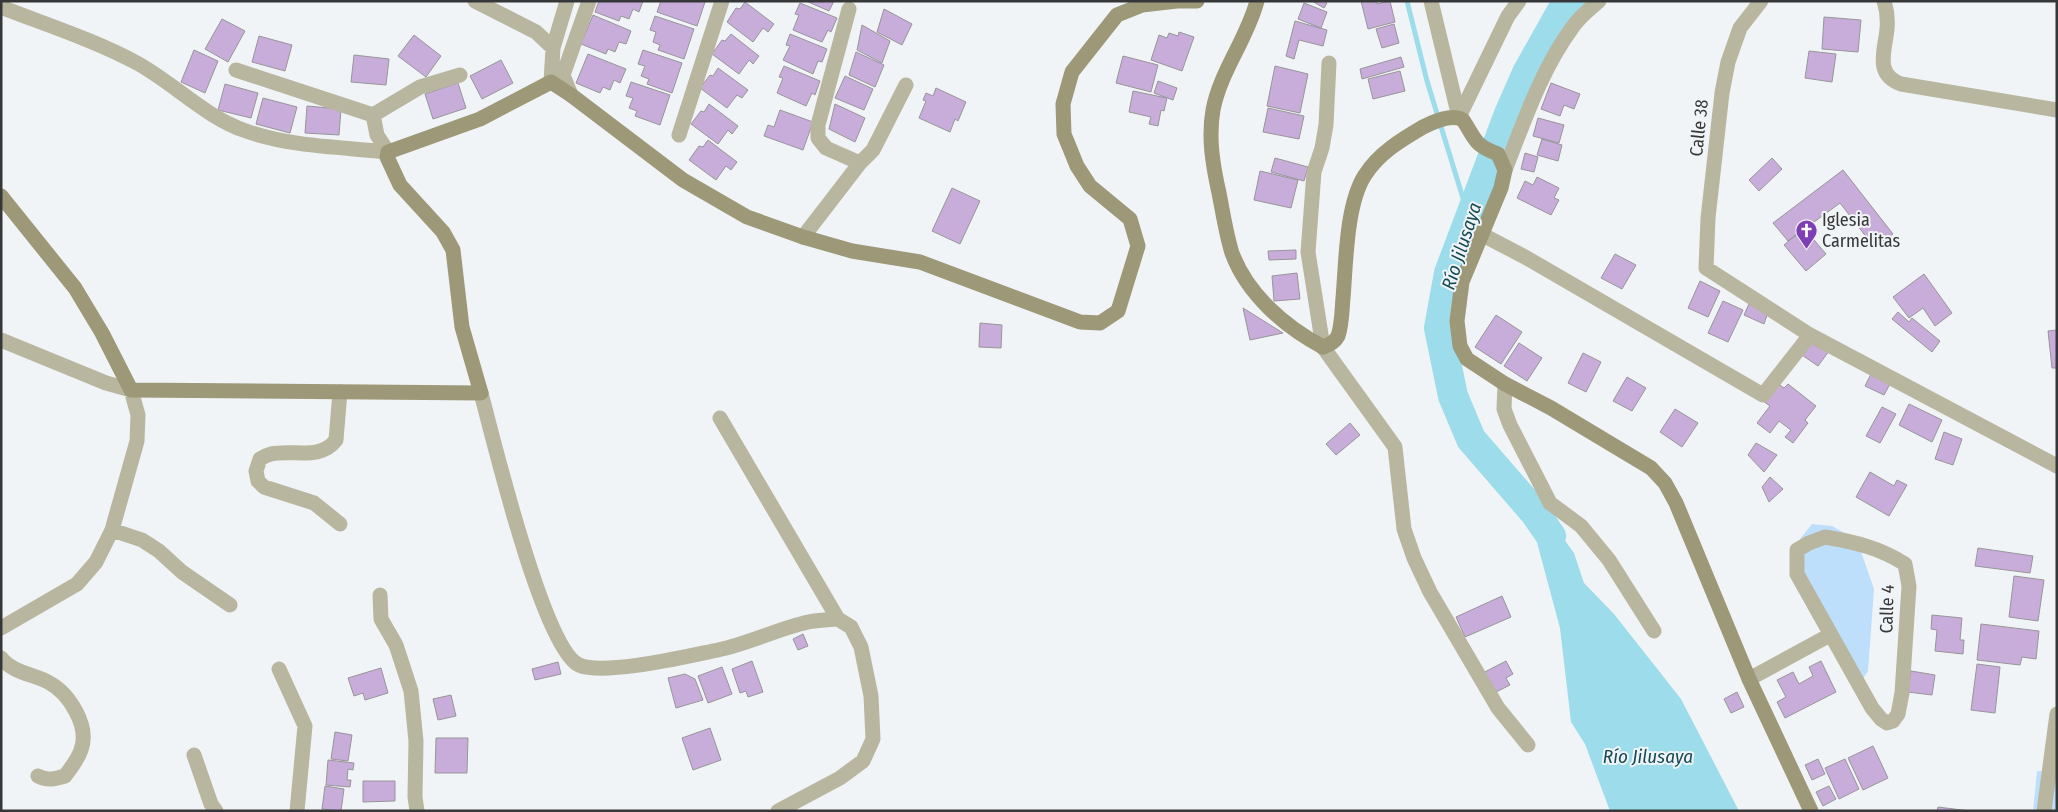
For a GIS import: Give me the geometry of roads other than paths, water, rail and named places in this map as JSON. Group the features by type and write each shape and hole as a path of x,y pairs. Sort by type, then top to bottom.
{"street":[{"path":"475,1 536,32 553,48"},
{"path":"551,82 553,48 568,1"},
{"path":"571,95 563,76 589,1"},
{"path":"679,135 722,1"},
{"path":"551,82 683,180 747,216 803,237 852,251 920,262 1080,322 1100,323 1118,311 1138,246 1130,219 1090,186 1077,166 1064,134 1063,104 1072,72 1117,15 1142,5 1197,1"},
{"path":"1258,1 1252,22 1222,81 1213,109 1210,138 1216,181 1233,254 1246,282 1263,302 1293,328 1323,346 1395,447 1404,529 1414,558 1430,592 1498,708 1528,745"},
{"path":"1431,1 1445,120"},
{"path":"1445,120 1519,1"},
{"path":"1599,1 1572,27 1551,62 1527,114 1505,170 1501,188 1462,282 1457,321 1460,346 1467,359 1505,384 1551,408 1651,468 1665,483 1676,503 1749,679 1811,811"},
{"name":"Calle 38","path":"1761,1 1740,28 1728,62 1722,93 1708,218 1706,268 1810,335"},
{"path":"1884,1 1887,10 1888,29 1883,62 1885,72 1892,81 2057,110"},
{"path":"1,6 112,50 133,61 217,119 245,131 279,141 388,152 480,119 551,82"},
{"path":"850,9 818,125 818,138 826,148 860,163"},
{"path":"1323,346 1308,252 1314,172 1322,148 1326,125 1329,63"},
{"path":"236,70 373,115 420,87 460,74"},
{"path":"803,237 860,163 873,150 906,85"},
{"path":"373,115 377,135 388,152 387,157 400,185 443,232 454,250 462,327 523,550 555,632 567,652 578,664 594,668 644,665 721,650 809,622 838,619"},
{"path":"1323,346 1332,344 1338,335 1353,207 1364,176 1381,155 1403,139 1445,120 1463,120 1477,143 1483,148 1498,154 1505,170"},
{"path":"1,196 75,288 102,333 131,390 138,415 137,441 112,530 96,562 77,584 1,628"},
{"path":"1481,234 1525,257 1763,395 1810,335 2057,466"},
{"path":"1,340 106,382 131,390 481,393"},
{"path":"1505,384 1504,409 1510,425 1550,503 1582,526 1609,560 1654,631"},
{"path":"340,392 336,440 332,446 320,452 271,454 260,459 256,471 258,481 264,487 314,503 340,524"},
{"path":"720,418 838,619 850,627 861,647 871,696 873,739 863,760 840,778 778,811"},
{"path":"112,530 142,540 160,551 182,572 230,605"},
{"name":"Calle 4","path":"1825,537 1848,541 1888,553 1905,564 1909,586 1902,693 1898,714 1893,721 1887,723 1872,708 1830,635 1797,574 1798,550 1809,543 1825,537"},
{"path":"380,595 381,619 396,645 411,691 416,741 415,797 417,811"},
{"path":"1749,679 1830,635"},
{"path":"1,658 11,668 47,682 59,689 69,701 79,720 84,738 81,751 65,776 54,779 44,779 38,776"},
{"path":"279,669 305,726 297,811"},
{"path":"2044,811 2057,714"},
{"path":"194,755 211,804 216,811"}],"water":[{"name":"Río Jilusaya","path":"1520,479 1574,553 1584,583 1614,614 1681,699 1739,811 1610,811 1585,744 1571,722 1560,628"}],"waterway":[{"path":"1407,1 1427,81 1470,221"},
{"name":"Río Jilusaya","path":"1551,536 1535,513 1471,439 1453,396 1439,328 1449,273 1509,114 1527,73 1564,7 1572,1"}],"place":[{"name":"Iglesia Carmelitas","path":"1806,249"}]}
